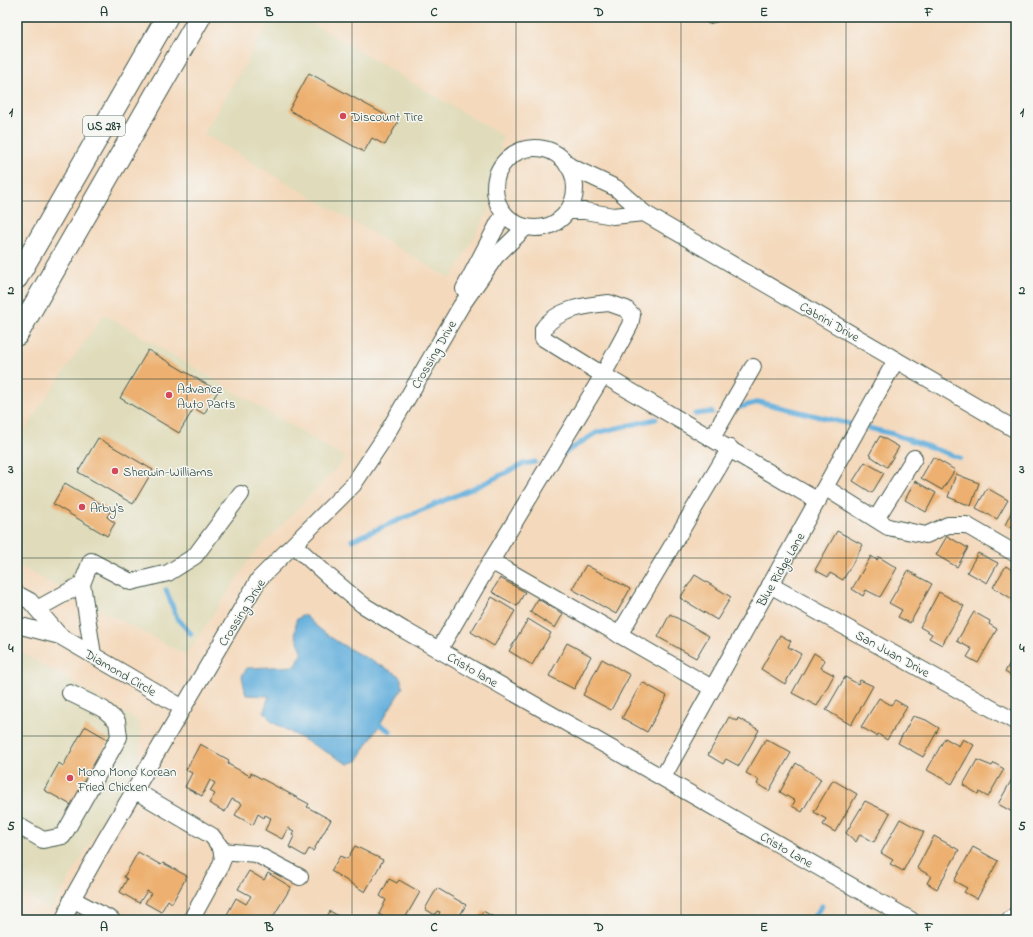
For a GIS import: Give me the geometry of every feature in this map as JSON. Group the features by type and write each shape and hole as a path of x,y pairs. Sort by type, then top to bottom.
{"main road":[{"name":"US 287","path":"17,278 167,17"},
{"name":"US 287","path":"17,335 200,17"}],"street":[{"path":"532,148 546,150 558,156 567,165 573,176 575,188 573,200 568,211 560,220 538,228 526,227 515,222 505,215 498,204 495,192 496,180 500,168 508,159 519,152 532,148"},
{"name":"Cabrini Drive","path":"567,165 616,188 644,213 1016,430"},
{"path":"568,211 585,211 613,216 644,213"},
{"name":"Crossing Drive","path":"461,306 464,287 498,222 505,215"},
{"name":"Crossing Drive","path":"64,920 72,899 134,790 259,579 353,485 383,440 461,306 496,256 526,227"},
{"path":"439,650 603,375 630,325 632,315 626,309 609,303 586,306 563,314 546,324 543,329 543,338 603,375 730,448 888,526 926,535 948,525 966,525 1016,554"},
{"name":"Blue Ridge Lane","path":"663,777 896,360"},
{"path":"712,438 753,367"},
{"path":"619,635 730,448"},
{"path":"876,519 914,458"},
{"path":"93,655 82,584 91,561 131,582 168,573 195,556 241,494"},
{"name":"Cristo lane","path":"294,545 326,575 363,605 439,650 663,777"},
{"path":"491,561 712,688"},
{"path":"37,609 82,584"},
{"name":"San Juan Drive","path":"770,585 1016,722"},
{"name":"Diamond Circle","path":"17,594 30,601 60,636"},
{"name":"Diamond Circle","path":"17,625 60,636 183,708"},
{"path":"17,825 43,840 63,836 119,737 117,721 103,709 70,693"},
{"name":"Cristo Lane","path":"663,777 911,920"},
{"path":"134,790 212,836 222,851 222,859 219,869 191,920"},
{"path":"222,851 256,854 300,877"},
{"path":"72,899 112,920"},
{"path":"1009,920 1016,915"}],"shaded area":[{"path":"273,17 301,17 503,136 489,210 451,279 204,134"},
{"path":"104,314 346,458 253,555 186,655 17,565 17,449 34,415"},
{"path":"17,650 138,721 141,730 139,758 51,910 17,890"}],"water":[{"path":"304,614 324,633 397,674 401,679 403,687 357,761 348,764 272,722 264,711 269,696 246,695 242,676 247,668 296,666 302,651 295,634 296,620"}],"building":[{"path":"706,17 732,17 732,18 708,24"},
{"name":"Discount Tire","path":"309,73 398,122 385,145 372,138 364,152 289,110"},
{"name":"Advance Auto Parts","path":"148,350 218,391 204,414 194,408 179,433 120,398"},
{"path":"880,436 899,447 887,467 869,455"},
{"name":"Sherwin-Williams","path":"98,438 153,470 133,504 78,472"},
{"path":"933,457 955,470 942,490 921,478"},
{"path":"865,462 884,473 872,493 853,481"},
{"path":"956,474 979,483 971,506 948,497"},
{"path":"915,481 936,493 926,512 905,500"},
{"name":"Arby's","path":"65,483 111,510 107,517 115,523 107,536 53,504"},
{"path":"987,488 1008,500 997,519 976,508"},
{"path":"1016,503 1016,530 1005,525"},
{"path":"837,531 863,545 843,580 830,573 828,577 815,570"},
{"path":"947,536 968,548 957,567 936,555"},
{"path":"978,553 998,563 987,583 967,572"},
{"path":"871,556 877,560 879,557 897,568 880,597 866,590 863,596 852,589"},
{"path":"586,565 630,589 616,614 572,589"},
{"path":"1006,566 1016,573 1016,596 1014,600 993,587"},
{"path":"908,571 932,584 910,623 898,617 902,610 889,603"},
{"path":"695,575 731,597 717,620 680,598"},
{"path":"500,578 525,592 517,606 492,592"},
{"path":"939,592 964,606 942,645 929,638 932,634 920,627"},
{"path":"492,597 515,611 494,646 471,632"},
{"path":"538,599 563,614 555,628 530,612"},
{"path":"974,612 990,621 989,624 997,629 978,663 967,657 972,649 957,641"},
{"path":"670,614 709,636 696,658 658,637"},
{"path":"528,619 551,633 532,665 509,651"},
{"path":"780,635 791,641 788,647 801,654 785,684 761,669"},
{"path":"567,643 591,656 574,689 549,676"},
{"path":"1016,652 1016,679 1005,672"},
{"path":"814,653 825,660 821,668 834,675 817,706 792,693"},
{"path":"602,659 630,675 611,710 583,695"},
{"path":"845,677 858,684 860,680 873,686 851,725 826,710"},
{"path":"642,682 667,696 647,732 622,718"},
{"path":"879,698 891,705 895,700 907,707 887,740 878,734 877,736 861,727"},
{"path":"913,716 926,720 939,728 923,757 898,743"},
{"path":"729,717 737,721 738,718 759,730 739,766 726,759 723,764 708,755"},
{"name":"Mono Mono Korean Fried Chicken","path":"85,726 109,740 73,806 44,790 59,763 63,766"},
{"path":"945,738 959,746 963,739 974,745 952,784 927,770"},
{"path":"766,739 791,753 769,791 757,784 759,780 746,773"},
{"path":"200,744 229,760 228,764 250,776 251,773 309,804 307,807 331,820 313,851 309,849 305,856 289,847 294,836 292,835 294,831 288,828 282,839 265,830 271,818 265,815 264,818 258,814 253,825 235,815 242,804 232,799 225,812 209,803 215,794 210,791 215,783 210,780 202,796 185,787 192,773 186,770"},
{"path":"977,760 992,766 994,763 1004,769 988,797 979,792 978,794 963,785"},
{"path":"796,763 821,779 802,812 792,806 795,801 780,792"},
{"path":"1016,772 1016,814 998,804"},
{"path":"833,780 857,794 835,832 823,825 826,819 814,812"},
{"path":"865,801 890,813 874,842 860,834 856,842 846,833"},
{"path":"900,819 924,832 903,871 890,864 893,860 881,853"},
{"path":"934,836 959,850 937,889 927,883 931,876 917,868"},
{"path":"355,846 383,860 365,892 331,871 340,856 347,859"},
{"path":"973,847 998,861 977,899 964,892 967,888 954,881"},
{"path":"138,852 161,865 163,863 187,876 172,903 168,900 161,912 145,903 151,893 147,891 139,903 120,892 127,879 124,877"},
{"path":"249,871 264,880 268,873 291,887 273,917 276,918 275,920 228,920 225,918 236,898 246,904 251,896 238,889"},
{"path":"389,879 397,883 399,880 420,892 404,920 389,920 379,914 386,900 380,896"},
{"path":"437,888 466,905 457,920 436,920 440,912 437,911 435,915 425,909"},
{"path":"330,911 345,920 325,920"},
{"path":"483,911 499,920 478,920"}],"waterway":[{"path":"737,408 759,402 850,424"},
{"path":"695,414 712,412"},
{"path":"560,456 596,433 656,419"},
{"path":"868,428 893,434 960,458"},
{"path":"352,540 483,484 523,464 535,462"},
{"path":"166,590 177,618 191,634"},
{"path":"375,722 390,731"},
{"path":"811,920 822,906"}],"place":[{"name":"Discount Tire","path":"343,116"},
{"name":"Advance Auto Parts","path":"169,395"},
{"name":"Sherwin-Williams","path":"115,471"},
{"name":"Arby's","path":"82,507"},
{"name":"Mono Mono Korean Fried Chicken","path":"70,778"}]}
